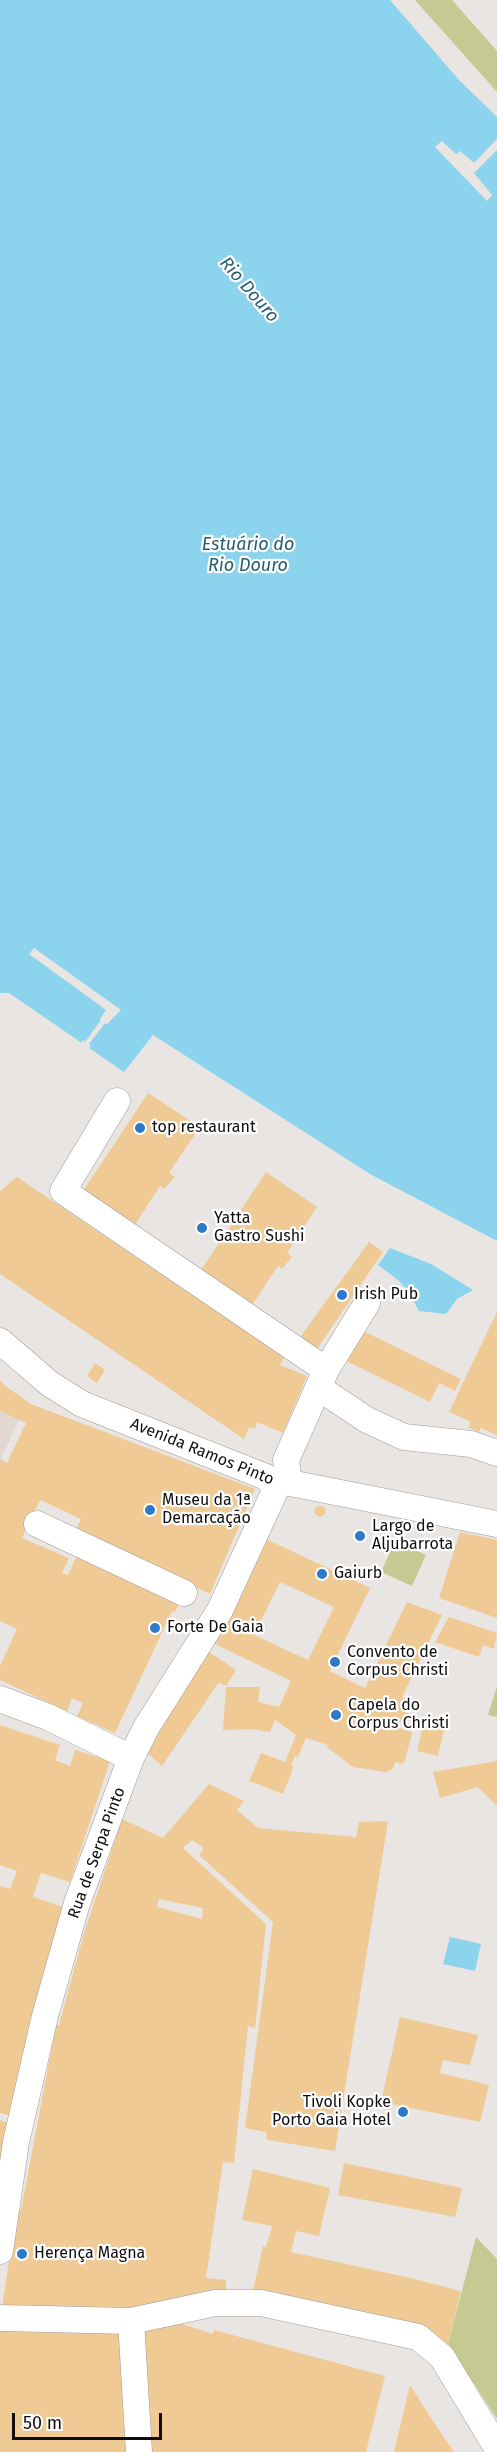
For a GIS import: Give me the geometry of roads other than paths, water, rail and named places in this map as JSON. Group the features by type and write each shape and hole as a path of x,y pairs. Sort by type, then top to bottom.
{"street":[{"path":"117,1101 63,1191 323,1379 367,1420 404,1437 471,1444 497,1453"},
{"name":"Rua de Serpa Pinto","path":"0,2252 16,2142 45,2016 76,1903 131,1758 146,1728 220,1610 274,1493 281,1483 286,1460 323,1379 367,1303"},
{"name":"Avenida Ramos Pinto","path":"0,1341 50,1384 82,1404 281,1483 497,1524"},
{"path":"38,1524 220,1610"},
{"path":"0,1699 48,1717 131,1758"},
{"path":"0,1714 36,1727 48,1717"},
{"path":"0,2318 131,2320 215,2303 261,2303 418,2337 442,2357 497,2448"},
{"path":"131,2320 139,2452"}],"water":[{"name":"Estuário do Rio Douro","path":"0,0 390,0 459,80 497,117 497,1241 370,1174 153,1035 124,1072 9,993 0,993"},
{"path":"390,1248 431,1264 473,1290 457,1299 446,1314 419,1311 408,1291 378,1265"},
{"path":"450,1937 481,1944 475,1971 443,1964"}],"place":[{"name":"top restaurant","path":"140,1128"},
{"name":"Yatta Gastro Sushi","path":"202,1228"},
{"name":"Irish Pub","path":"342,1295"},
{"name":"Museu da 1ª Demarcação","path":"150,1510"},
{"name":"Largo de Aljubarrota","path":"360,1536"},
{"name":"Gaiurb","path":"322,1574"},
{"name":"Forte De Gaia","path":"155,1628"},
{"name":"Convento de Corpus Christi","path":"335,1662"},
{"name":"Capela do Corpus Christi","path":"336,1715"},
{"name":"Tivoli Kopke Porto Gaia Hotel","path":"403,2112"},
{"name":"Herença Magna","path":"22,2254"}],"water label":[{"name":"Rio Douro","path":"249,290"}]}
